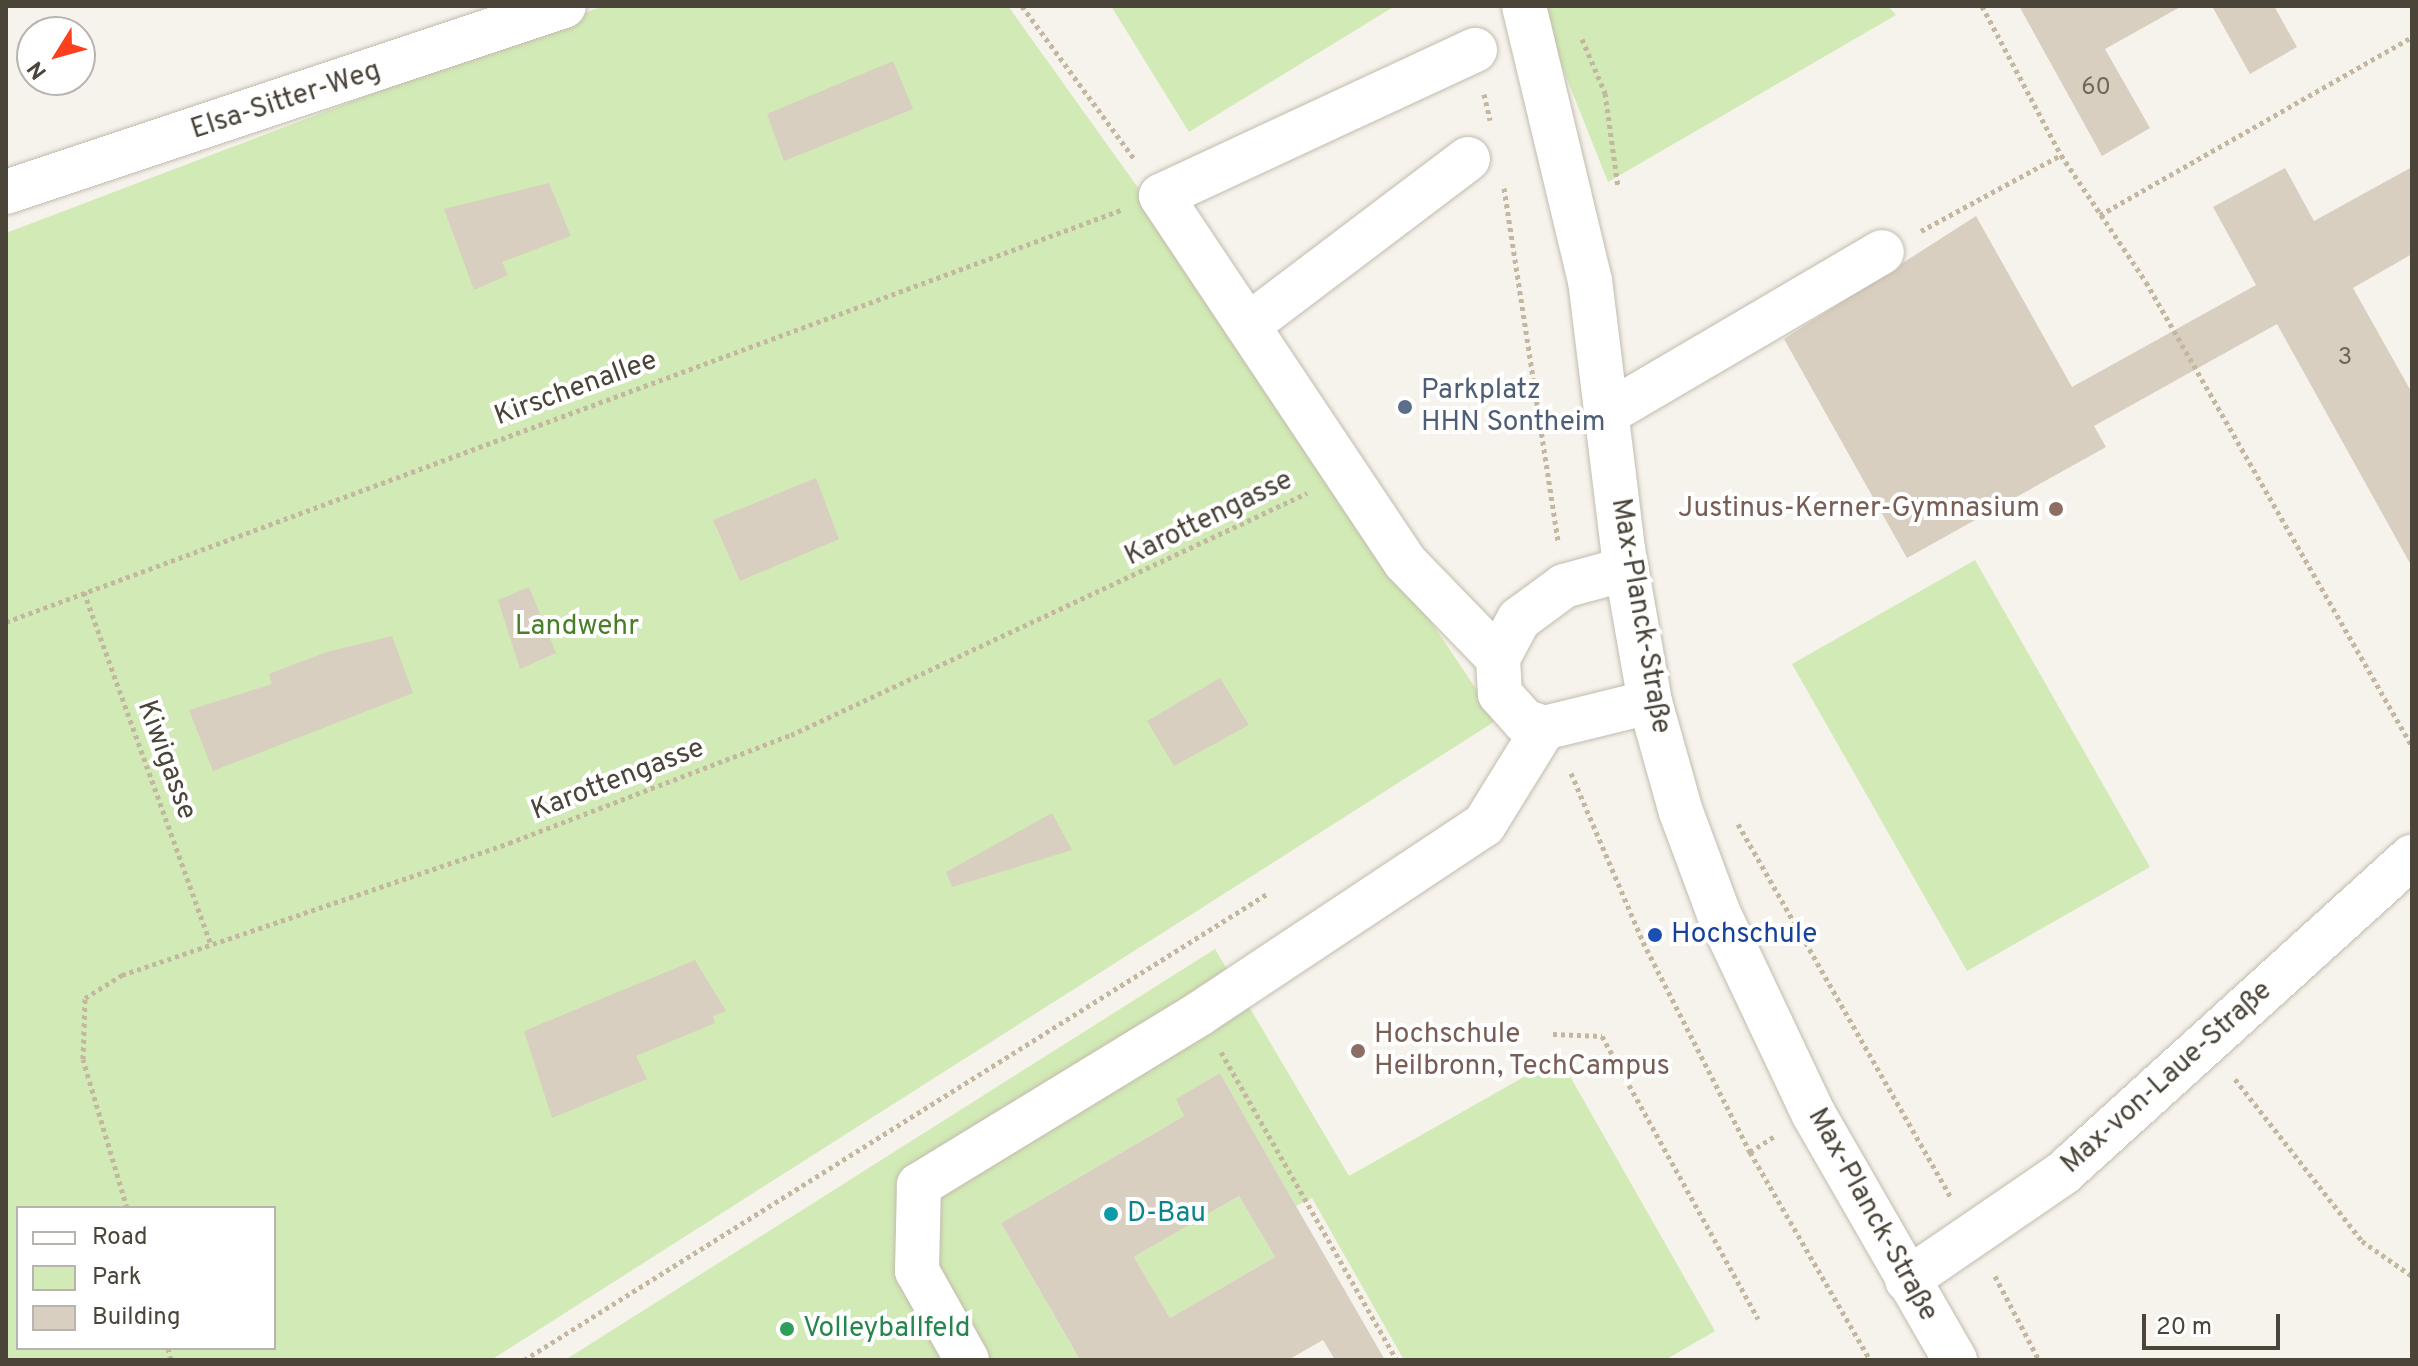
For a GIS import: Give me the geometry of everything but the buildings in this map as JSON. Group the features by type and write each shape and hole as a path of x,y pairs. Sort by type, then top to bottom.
{"street":[{"name":"Elsa-Sitter-Weg","path":"6,192 564,6"},
{"name":"Max-Planck-Straße","path":"1524,6 1590,280 1611,411 1626,569 1650,702 1719,914 1813,1113 1955,1360"},
{"path":"1475,50 1161,196 1251,323 1405,562 1498,658"},
{"path":"1251,323 1487,153"},
{"path":"1611,411 1882,252"},
{"path":"1626,569 1564,586 1519,619 1498,658 1500,694 1524,721 1549,728 1650,702"},
{"path":"967,1360 917,1271 919,1185 1199,1014 1484,825 1549,728"},
{"name":"Max-von-Laue-Straße","path":"1907,1280 2063,1173 2412,857"}],"path":[{"path":"1022,6 1161,196"},
{"path":"1982,6 2061,155 2100,215 2412,746"},
{"path":"1581,35 1605,93 1620,197"},
{"path":"2100,215 2412,37"},
{"path":"1475,50 1487,153 1564,586"},
{"path":"1882,252 2061,155"},
{"name":"Kirschenallee","path":"6,622 1161,196"},
{"name":"Karottengasse","path":"126,1206 83,1059 85,998 122,975 210,942 509,843 791,735 1348,473"},
{"name":"Kiwigasse","path":"84,592 210,942"},
{"path":"1549,728 1643,942 1750,1152 1870,1360"},
{"path":"1733,816 1973,1236 2039,1360"},
{"path":"524,1360 1267,894"},
{"path":"1199,1014 1397,1360"},
{"path":"1553,1034 1602,1036 1758,1319"},
{"path":"2207,1043 2362,1241 2412,1276"}],"green space":[{"name":"Landwehr","path":"603,6 1008,6 1159,217 1497,720 491,1360 6,1360 6,233"},
{"path":"1111,6 1395,6 1189,132"},
{"path":"1538,6 1888,6 1896,15 1608,182"},
{"path":"1975,560 2150,867 1967,971 1792,664"},
{"path":"1215,949 1349,1176 1559,1057 1715,1331 1665,1360 1404,1360 1312,1198 1296,1206 1220,1073 1177,1099 1184,1116 1001,1223 1080,1360 565,1360"},
{"path":"1239,1196 1275,1257 1170,1318 1134,1257"}],"place":[{"name":"Parkplatz HHN Sontheim","path":"1405,407"},
{"name":"Justinus-Kerner-Gymnasium","path":"2056,509"},
{"name":"Hochschule","path":"1655,935"},
{"name":"Hochschule Heilbronn, TechCampus","path":"1358,1051"},
{"name":"D-Bau","path":"1111,1214"},
{"name":"Volleyballfeld","path":"787,1329"}]}
